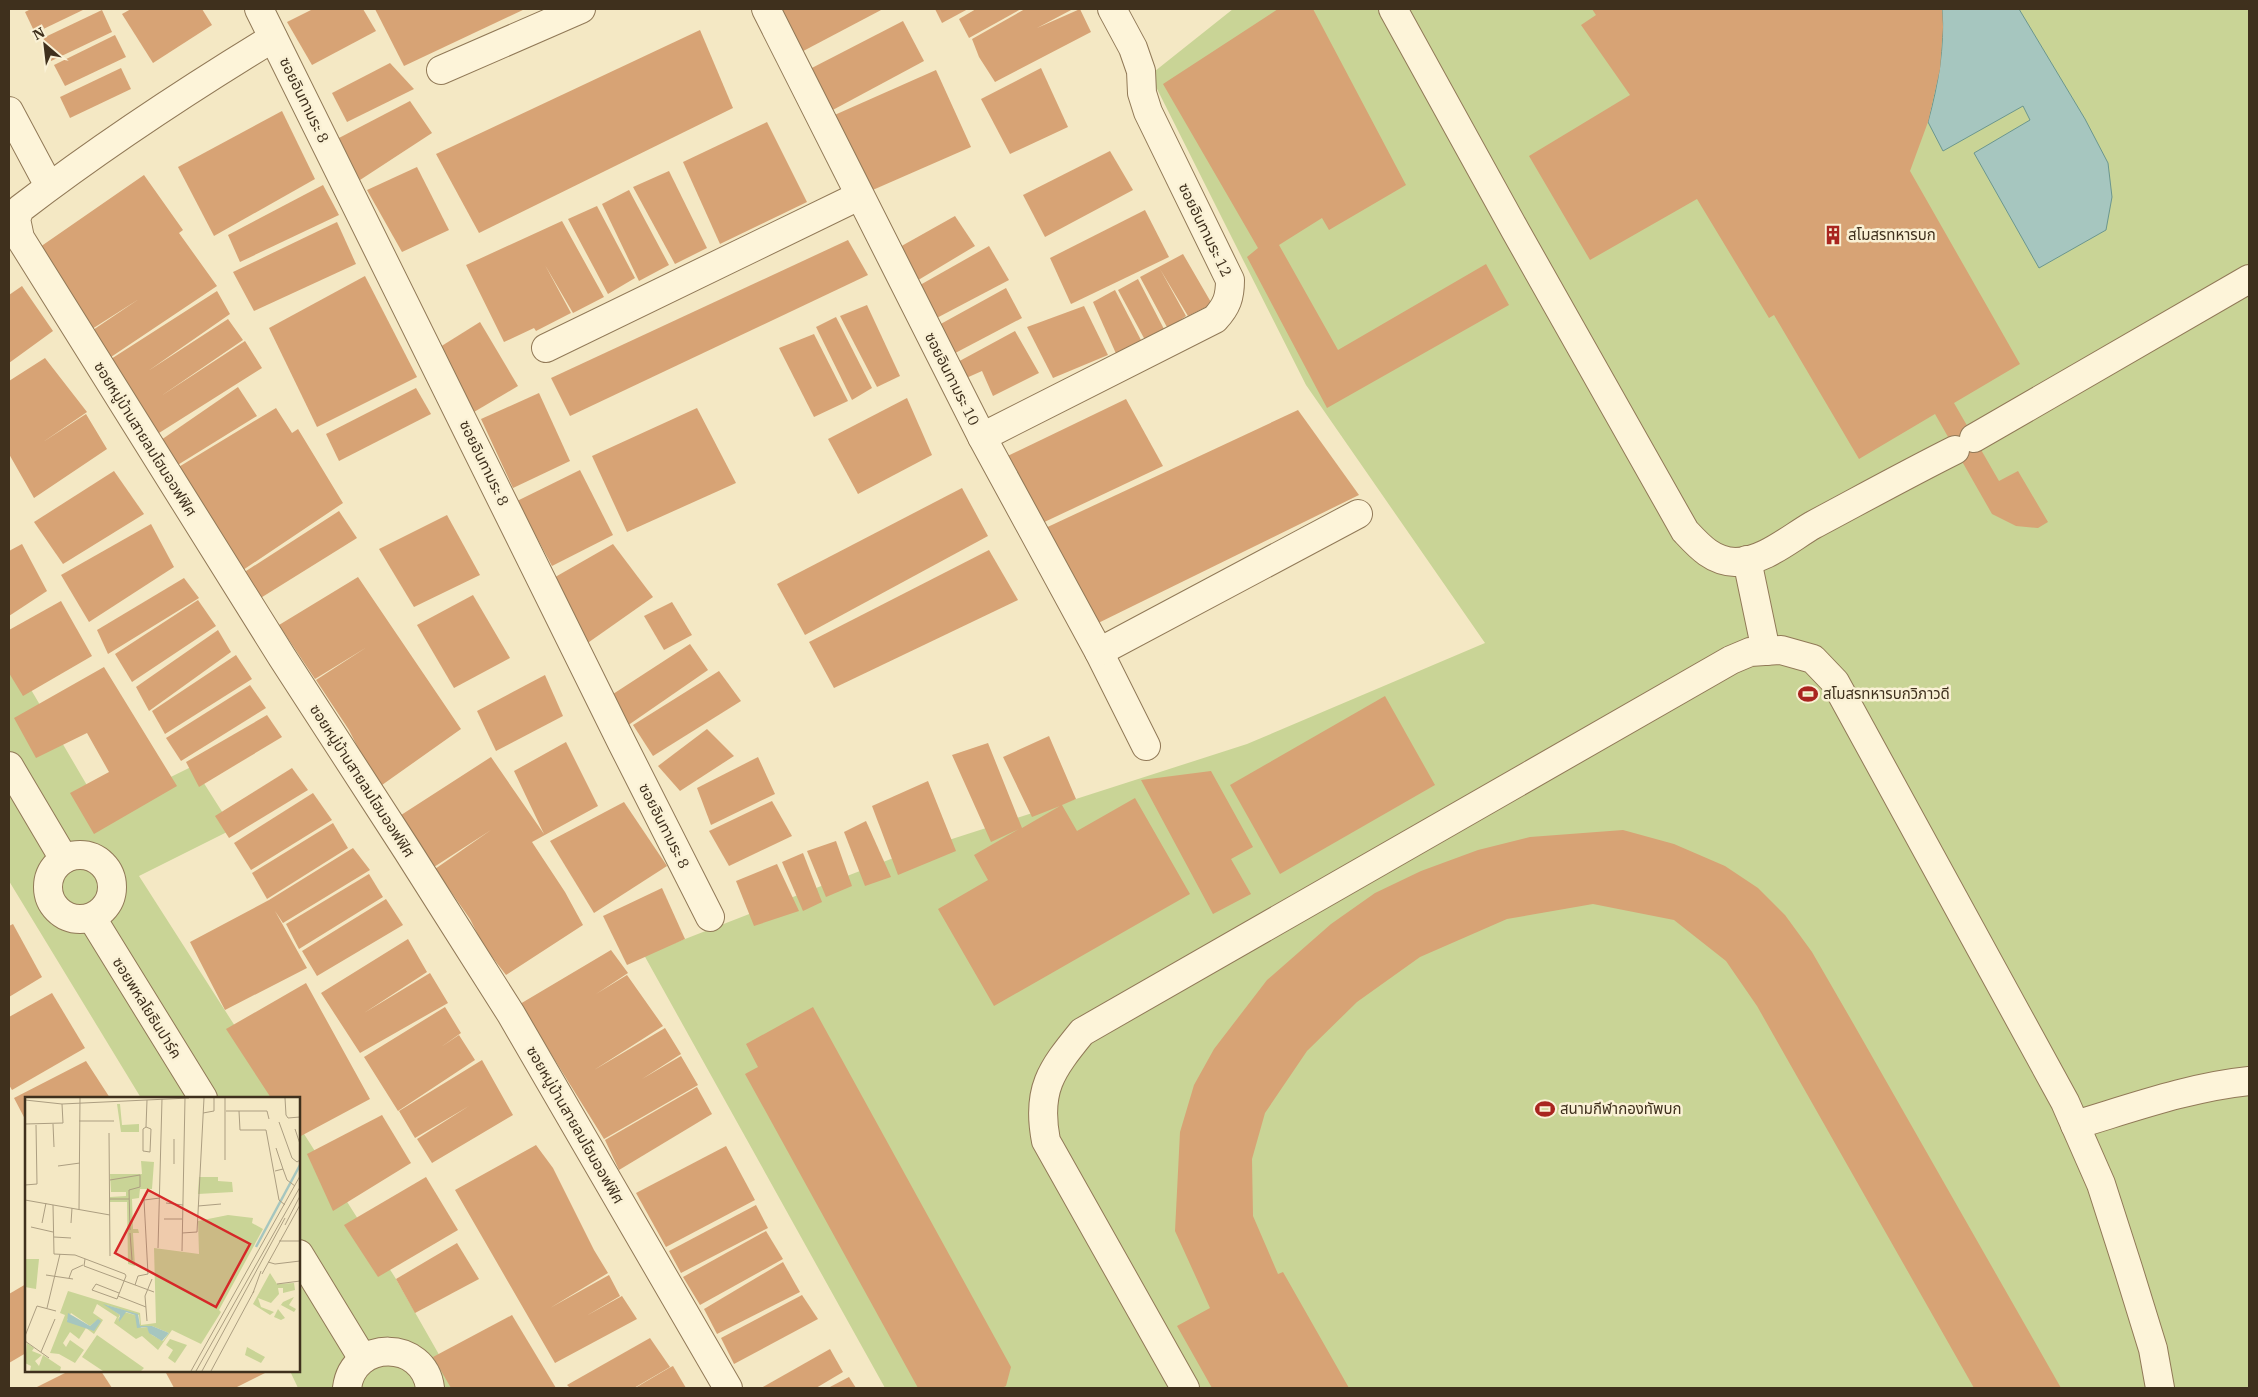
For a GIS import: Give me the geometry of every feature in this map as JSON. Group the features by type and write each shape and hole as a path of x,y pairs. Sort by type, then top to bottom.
{"street":[{"name":"ซอยอินทามระ 8","path":"259,9 710,917"},
{"path":"441,70 581,9"},
{"name":"ซอยอินทามระ 10","path":"766,9 982,437 1099,652 1146,746"},
{"name":"ซอยอินทามระ 12","path":"982,437 1215,319 1226,307 1230,293 1230,280 1148,112 1142,93 1141,71 1133,48 1112,9"},
{"path":"1393,9 1685,531 1702,550 1720,560 1737,562 1759,558 1798,534 1964,444 2249,279"},
{"name":"ซอยหมู่บ้านสายลมโฮมออฟฟิศ","path":"273,38 225,67 80,163 49,186 20,209 16,219 20,238 282,657 510,1014 728,1388"},
{"path":"9,112 49,186"},
{"path":"546,348 859,196"},
{"path":"1099,652 1358,514"},
{"path":"1747,560 1766,651"},
{"path":"1185,1388 1046,1141 1042,1120 1045,1090 1057,1063 1082,1032 1731,660 1750,652 1781,650 1813,659 1834,682 2056,1086 2100,1184 2153,1349 2160,1388"},
{"path":"9,766 64,859"},
{"path":"74,855 95,858 110,873 113,883 108,904 92,918 70,919 53,906 49,896 50,875 64,859 74,855"},
{"name":"ซอยพหลโยธินปาร์ค","path":"92,918 202,1097"},
{"path":"2075,1125 2154,1101 2230,1083 2249,1081"},
{"path":"300,1256 363,1359"},
{"path":"347,1388 348,1380 354,1368 363,1359 375,1352 390,1350 404,1354 416,1362 425,1372 430,1388"}],"green space":[{"name":"สโมสรทหารบกวิภาวดี","path":"1233,9 2249,9 2249,1388 885,1388 644,955 896,857 1247,744 1485,643 1306,385 1150,75"},
{"path":"9,652 102,811 193,766 233,829 139,876 280,1097 140,1097 9,881"},
{"path":"300,1128 396,1279 458,1388 298,1388 290,1372 300,1372"}],"water":[{"path":"1942,9 2019,9 2085,119 2108,163 2112,197 2106,230 2039,268 1974,153 2030,120 2023,106 1943,151 1928,122 1940,66"}],"building":[{"path":"31,9 85,9 35,33 25,12"},
{"path":"131,9 202,9 212,25 153,63 122,14"},
{"path":"313,9 363,9 376,31 312,65 287,22"},
{"path":"375,9 525,9 404,66"},
{"path":"768,9 883,9 790,58"},
{"path":"935,9 968,9 942,23"},
{"path":"976,9 1021,9 969,38 959,19"},
{"path":"1025,9 1073,9 1037,28 1080,9 1091,32 995,82 979,57 972,39"},
{"path":"1278,9 1313,9 1406,185 1329,230 1322,218 1279,245 1338,350 1486,264 1509,305 1327,408 1247,257 1258,248 1163,84"},
{"name":"สโมสรทหารบก","path":"1592,9 1942,9 1943,27 1940,69 1928,122 1910,171 2020,364 1954,403 1999,481 2018,471 2048,522 2038,528 2016,526 1992,514 1935,414 1859,459 1774,315 1769,318 1697,199 1590,260 1529,156 1630,95 1581,25 1596,15"},
{"path":"102,10 112,32 51,61 41,39"},
{"path":"903,21 924,61 829,112 806,71"},
{"path":"700,30 733,108 479,233 436,154"},
{"path":"115,35 126,57 65,86 54,65"},
{"path":"390,63 414,89 347,122 332,93"},
{"path":"121,68 131,89 70,118 60,97"},
{"path":"1041,68 1068,127 1010,154 981,99"},
{"path":"936,70 971,147 859,196 821,121"},
{"path":"410,101 432,133 360,180 337,139"},
{"path":"282,111 315,179 214,236 178,167"},
{"path":"767,122 807,202 720,244 683,162"},
{"path":"1110,151 1133,190 1045,237 1023,195"},
{"path":"417,167 449,230 402,252 367,190"},
{"path":"669,171 707,248 675,264 633,187"},
{"path":"144,175 183,230 179,233 217,286 111,357 93,330 139,299 92,329 40,247"},
{"path":"323,185 339,215 240,262 228,235"},
{"path":"629,190 669,265 639,281 602,204"},
{"path":"597,206 635,278 608,294 568,219"},
{"path":"1145,210 1169,257 1071,304 1050,258"},
{"path":"955,216 975,246 915,282 898,248"},
{"path":"562,221 604,297 573,313 545,265 571,313 536,331 534,328 504,342 466,265"},
{"path":"337,222 356,264 254,311 233,272"},
{"path":"848,240 868,275 570,416 551,378"},
{"path":"989,246 1009,280 931,321 913,289"},
{"path":"1183,254 1212,304 1188,316 1160,269 1186,316 1168,329 1140,277"},
{"path":"365,276 417,377 317,427 269,328"},
{"path":"1138,279 1164,329 1145,340 1118,290"},
{"path":"22,286 53,331 9,363 9,295"},
{"path":"1006,288 1022,318 942,360 928,331"},
{"path":"1115,290 1142,342 1118,358 1093,302"},
{"path":"217,291 230,314 148,371 228,319 243,340 161,396 245,341 262,368 159,433 111,359"},
{"path":"867,305 900,376 877,387 840,316"},
{"path":"1084,306 1108,355 1053,378 1027,327"},
{"path":"836,317 872,388 852,400 816,327"},
{"path":"480,322 518,386 474,412 440,347"},
{"path":"1015,331 1039,373 993,396 982,371 964,379 954,364"},
{"path":"814,334 848,401 814,417 779,348"},
{"path":"45,358 87,412 43,442 86,414 107,449 34,498 9,454 9,381"},
{"path":"238,387 257,416 176,466 161,440"},
{"path":"416,388 431,414 339,461 326,434"},
{"path":"539,393 570,461 513,488 481,419"},
{"path":"907,398 932,455 858,494 828,439"},
{"path":"1126,399 1163,466 1036,526 995,462"},
{"path":"276,408 292,433 298,429 343,503 243,570 177,468"},
{"path":"697,408 736,483 627,532 592,456"},
{"path":"1298,410 1359,495 1086,629 1039,531"},
{"path":"580,470 613,535 552,566 517,501"},
{"path":"114,471 144,514 63,564 34,522"},
{"path":"962,488 988,536 805,635 777,584"},
{"path":"339,511 357,538 259,599 243,573"},
{"path":"447,515 480,575 414,607 379,549"},
{"path":"151,524 174,567 89,622 61,575"},
{"path":"22,544 47,591 9,616 9,551"},
{"path":"613,544 653,597 582,647 543,584"},
{"path":"989,550 1018,600 834,688 809,642"},
{"path":"358,577 461,729 382,785 363,758 349,730 316,680 367,647 315,679 279,625"},
{"path":"184,578 199,598 108,654 97,630"},
{"path":"473,595 510,658 454,688 417,625"},
{"path":"198,600 216,626 132,682 115,654"},
{"path":"61,601 92,656 23,696 9,673 9,630"},
{"path":"672,602 692,635 664,650 644,616"},
{"path":"218,630 231,652 149,711 136,687"},
{"path":"690,644 708,670 627,726 610,696"},
{"path":"236,655 252,679 165,734 152,711"},
{"path":"104,667 177,786 94,834 70,793 109,772 87,733 36,758 14,718"},
{"path":"719,671 741,701 653,756 633,725"},
{"path":"545,675 563,716 496,751 477,711"},
{"path":"250,685 266,708 181,761 166,738"},
{"path":"1385,696 1435,785 1280,874 1230,785"},
{"path":"267,715 282,737 199,787 186,762"},
{"path":"707,729 734,756 680,791 658,766"},
{"path":"1049,736 1076,799 1062,805 1077,831 1135,798 1190,894 994,1006 938,909 988,880 974,855 1019,829 991,842 952,755 988,743 1022,828 1060,806 1032,817 1003,757"},
{"path":"566,742 598,806 532,842 565,892 583,925 506,975 483,945 470,919 435,869 491,830 434,867 398,817 491,757 544,834 514,771"},
{"path":"758,757 775,794 711,825 697,788"},
{"path":"292,768 308,790 229,838 215,816"},
{"path":"1211,771 1253,847 1231,859 1251,894 1213,914 1141,780"},
{"path":"928,781 956,851 898,875 872,806"},
{"path":"313,793 332,820 251,870 234,843"},
{"path":"772,801 792,836 729,866 709,831"},
{"path":"624,802 667,866 594,913 550,841"},
{"path":"866,821 891,877 865,886 844,832"},
{"path":"333,823 348,848 267,899 252,873"},
{"path":"1623,830 1674,844 1725,866 1758,888 1785,915 1812,952 2061,1388 1974,1388 1757,1006 1726,961 1674,920 1593,904 1507,919 1420,957 1357,1002 1307,1051 1265,1113 1252,1159 1253,1216 1278,1274 1283,1272 1349,1388 1212,1388 1177,1326 1210,1308 1175,1231 1180,1132 1194,1085 1214,1049 1267,980 1331,924 1375,893 1421,871 1478,850 1530,837"},
{"path":"836,841 852,886 826,897 807,851"},
{"path":"353,848 370,870 283,923 275,911 307,968 225,1010 190,942 269,900"},
{"path":"803,853 822,902 803,911 782,862"},
{"path":"777,864 799,911 754,926 736,881"},
{"path":"369,874 383,897 299,949 286,924"},
{"path":"662,888 685,939 627,965 603,916"},
{"path":"386,899 403,925 317,976 302,951"},
{"path":"13,924 42,977 9,997 9,926"},
{"path":"408,939 427,972 364,1013 430,973 448,1003 360,1053 321,993"},
{"path":"611,950 628,973 596,994 627,975 663,1026 594,1070 665,1028 681,1054 642,1079 681,1056 698,1085 604,1139 520,1004"},
{"path":"306,983 370,1099 300,1136 300,1097 270,1097 226,1029"},
{"path":"52,993 85,1048 12,1090 9,1085 9,1017"},
{"path":"445,1007 461,1033 441,1047 459,1035 475,1060 398,1111 364,1057"},
{"path":"813,1007 1011,1367 1006,1386 1002,1388 918,1388 745,1074 758,1067 746,1044"},
{"path":"482,1060 513,1115 432,1163 417,1139 469,1106 415,1138 399,1111"},
{"path":"86,1061 109,1097 25,1097 25,1119 14,1098"},
{"path":"697,1087 712,1114 619,1170 605,1140"},
{"path":"382,1115 411,1163 333,1211 307,1154"},
{"path":"536,1145 553,1168 594,1250 608,1273 550,1308 609,1275 620,1296 586,1316 622,1296 637,1319 555,1363 455,1190"},
{"path":"726,1146 755,1200 666,1247 636,1193"},
{"path":"426,1177 458,1230 378,1277 344,1225"},
{"path":"756,1205 768,1228 681,1273 669,1251"},
{"path":"766,1231 783,1259 700,1305 683,1277"},
{"path":"457,1243 479,1279 415,1313 396,1279"},
{"path":"783,1262 800,1292 717,1334 704,1309"},
{"path":"25,1285 25,1354 9,1363 9,1294"},
{"path":"802,1295 818,1319 734,1364 721,1338"},
{"path":"512,1315 556,1388 451,1388 433,1357"},
{"path":"650,1338 670,1367 634,1388 570,1388 567,1385"},
{"path":"830,1349 843,1372 816,1388 761,1388"},
{"path":"673,1366 686,1388 635,1388 669,1368"},
{"path":"67,1372 102,1372 112,1388 35,1388"},
{"path":"166,1372 267,1372 235,1388 174,1388"},
{"path":"849,1377 856,1388 828,1388"}],"place":[{"name":"สโมสรทหารบก","path":"1833,235"},
{"name":"สโมสรทหารบกวิภาวดี","path":"1808,694"},
{"name":"สนามกีฬากองทัพบก","path":"1545,1109"}]}
